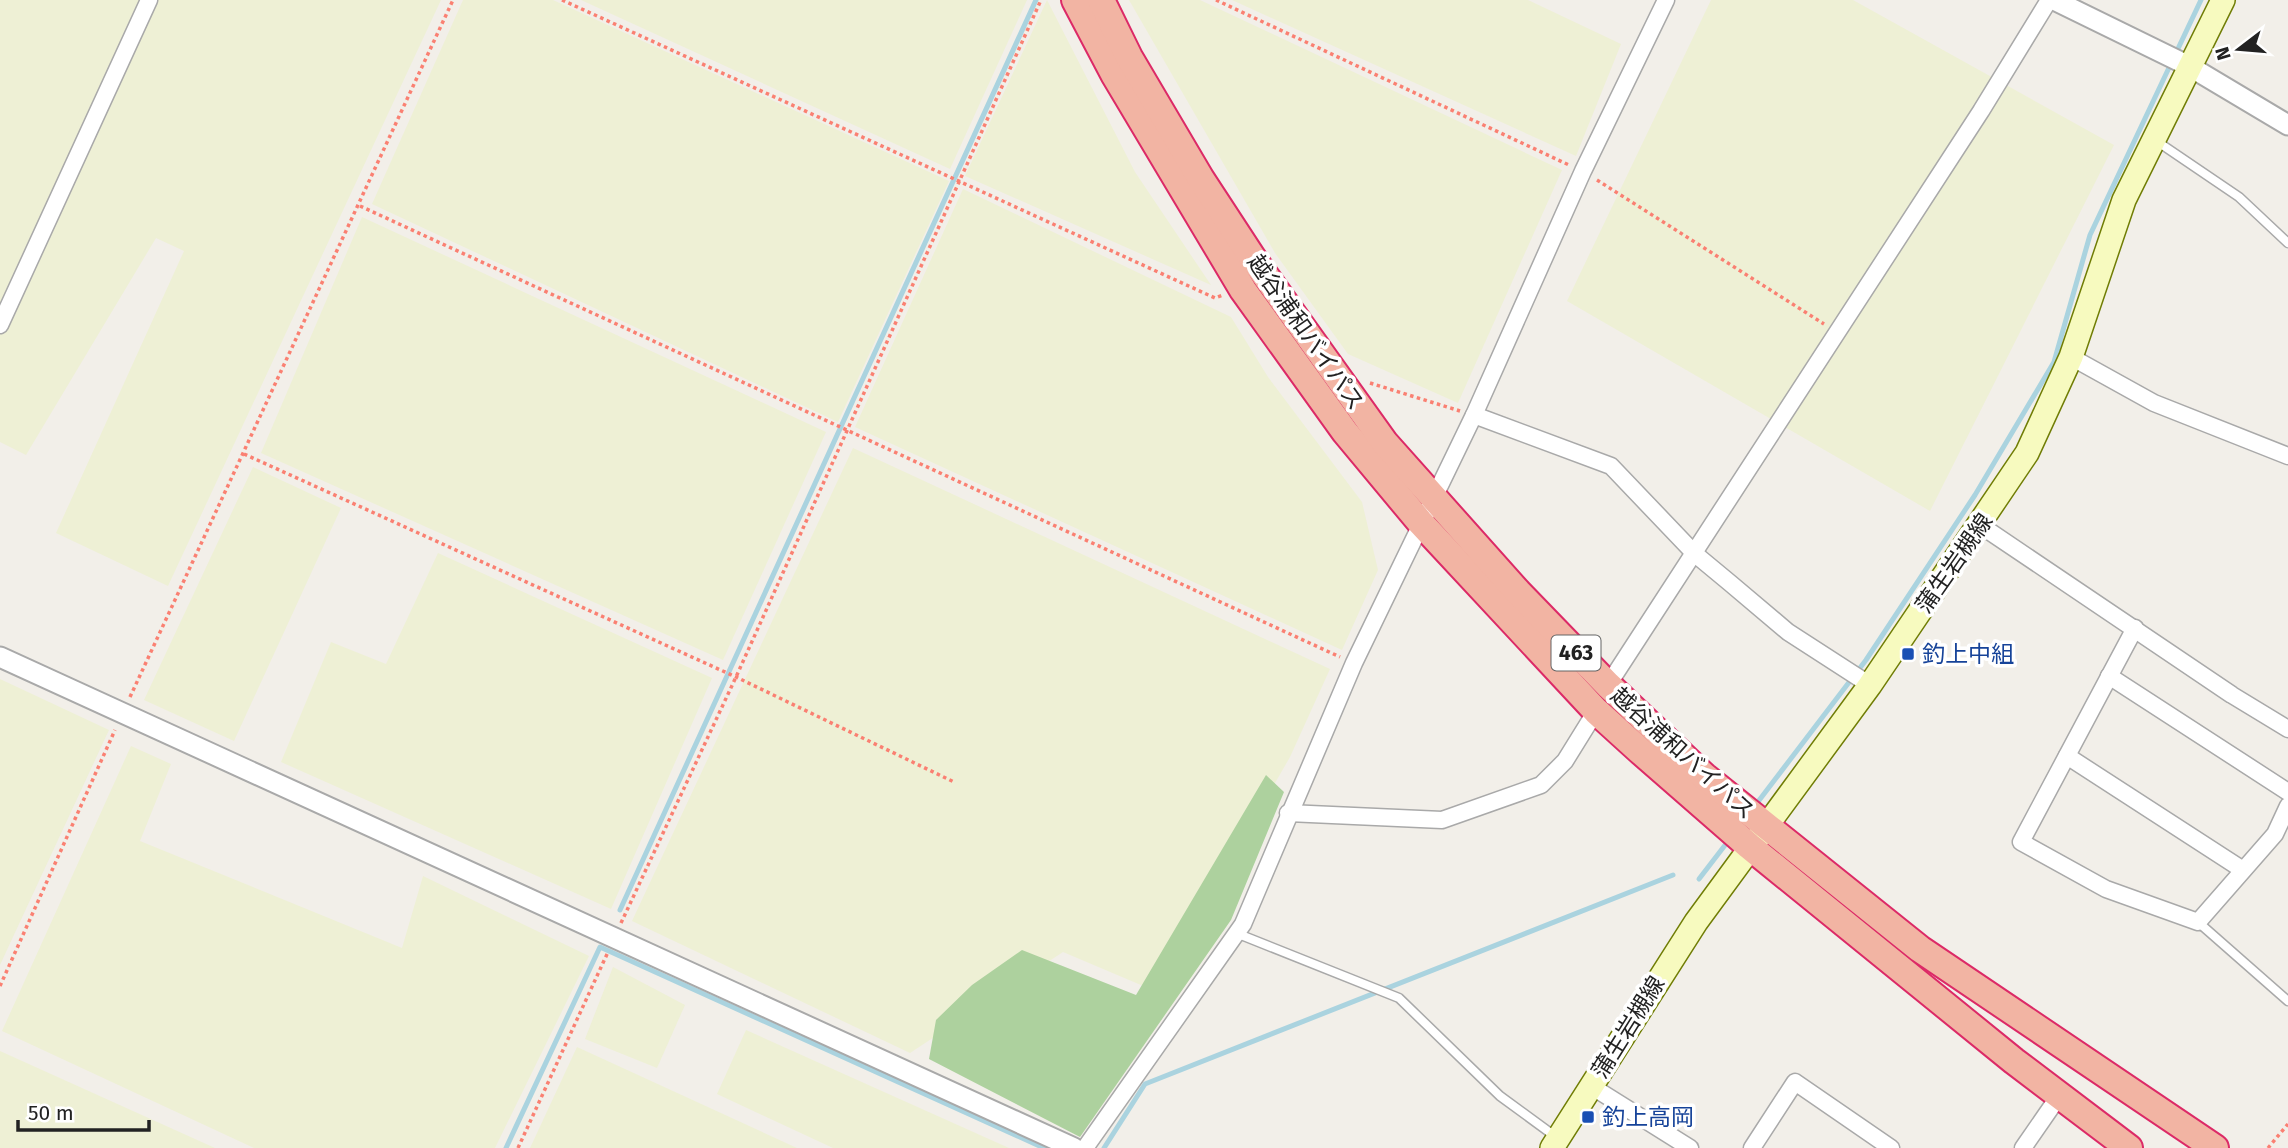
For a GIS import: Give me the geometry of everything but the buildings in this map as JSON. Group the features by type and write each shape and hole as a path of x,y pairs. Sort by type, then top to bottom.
{"highway":[{"name":"越谷浦和バイパス","path":"1074,0 1114,74 1243,290 1345,432 1420,522 1596,711 1757,836 2059,1096 2129,1148"},
{"name":"越谷浦和バイパス","path":"1101,0 1129,57 1201,179 1385,443 1518,592 1645,724 1757,836 1920,949 2144,1097 2215,1148"},
{"path":"2144,1097 2200,1148"}],"main road":[{"name":"蒲生岩槻線","path":"1555,1143 1696,922 1870,685 2027,453 2071,357 2105,251 2152,138 2223,0"}],"street":[{"path":"0,326 149,0"},
{"path":"1085,1148 1236,933 1354,663 1474,415 1583,171 1666,0"},
{"path":"1608,685 1982,111 2051,0 2189,66 2288,125"},
{"path":"2071,357 2154,402 2288,456"},
{"path":"1474,415 1611,466 1695,554 1788,632 1870,685"},
{"path":"1980,526 2232,695 2288,729"},
{"path":"2134,628 2021,842 2106,890 2199,922 2274,834 2288,806"},
{"path":"0,657 1074,1148"},
{"path":"2109,676 2288,792"},
{"path":"1289,813 1443,820 1541,785 1565,761 1596,711"},
{"path":"2067,756 2243,870"},
{"path":"1752,1148 1795,1082 1891,1148"},
{"path":"1591,1086 1690,1148"},
{"path":"2023,1148 2059,1096"}],"lane":[{"path":"2152,138 2239,197 2288,243"},
{"path":"2199,922 2288,1000"},
{"path":"1236,933 1399,998 1500,1096 1555,1143"}],"path":[{"path":"0,986 123,713 360,206 453,0"},
{"path":"562,0 1215,298 1243,290"},
{"path":"518,1148 736,677 845,429 1041,0"},
{"path":"1216,0 1583,171 1838,332"},
{"path":"360,206 1354,663"},
{"path":"1335,372 1474,415"},
{"path":"244,454 736,677 954,782"},
{"path":"2268,1148 2288,1124"}],"green space":[{"path":"0,0 441,0 168,586 56,533 184,251 156,238 26,455 0,442"},
{"path":"463,0 553,0 949,181 838,422 372,204"},
{"path":"581,0 1027,0 950,169"},
{"path":"1047,0 1135,172 1211,285 965,176"},
{"path":"1129,0 1200,0 1562,170 1458,403 1348,354 1275,253"},
{"path":"1232,0 1528,0 1621,44 1576,156"},
{"path":"1711,0 1853,0 2114,145 1930,511 1567,301"},
{"path":"963,189 1231,317 1268,377 1362,502 1378,570 1342,650 855,427"},
{"path":"362,217 826,432 723,660 261,453"},
{"path":"853,448 1330,669 1290,757 1155,991 1063,952 910,1053 632,921"},
{"path":"253,467 341,508 234,741 144,700"},
{"path":"438,553 712,678 611,909 281,762 331,642 386,664"},
{"path":"0,679 109,730 0,965"},
{"path":"131,746 171,764 140,841 402,948 423,876 589,956 495,1148 254,1148 2,1031"},
{"path":"1266,775 1284,792 1231,920 1080,1137 929,1059 936,1020 972,985 1022,950 1136,995"},
{"path":"613,967 685,1005 657,1068 585,1039"},
{"path":"746,1030 1009,1148 833,1148 717,1094"},
{"path":"577,1047 797,1148 530,1148"},
{"path":"0,1051 215,1148 0,1148"}],"waterway":[{"path":"620,910 1036,0"},
{"path":"1754,807 1866,660 1975,495 2054,362 2090,235 2201,0"},
{"path":"1699,879 1729,840"},
{"path":"1104,1148 1145,1084 1673,875"},
{"path":"506,1148 600,947 1044,1148"}],"place":[{"name":"釣上中組","path":"1908,654"},
{"name":"釣上高岡","path":"1588,1117"}]}
